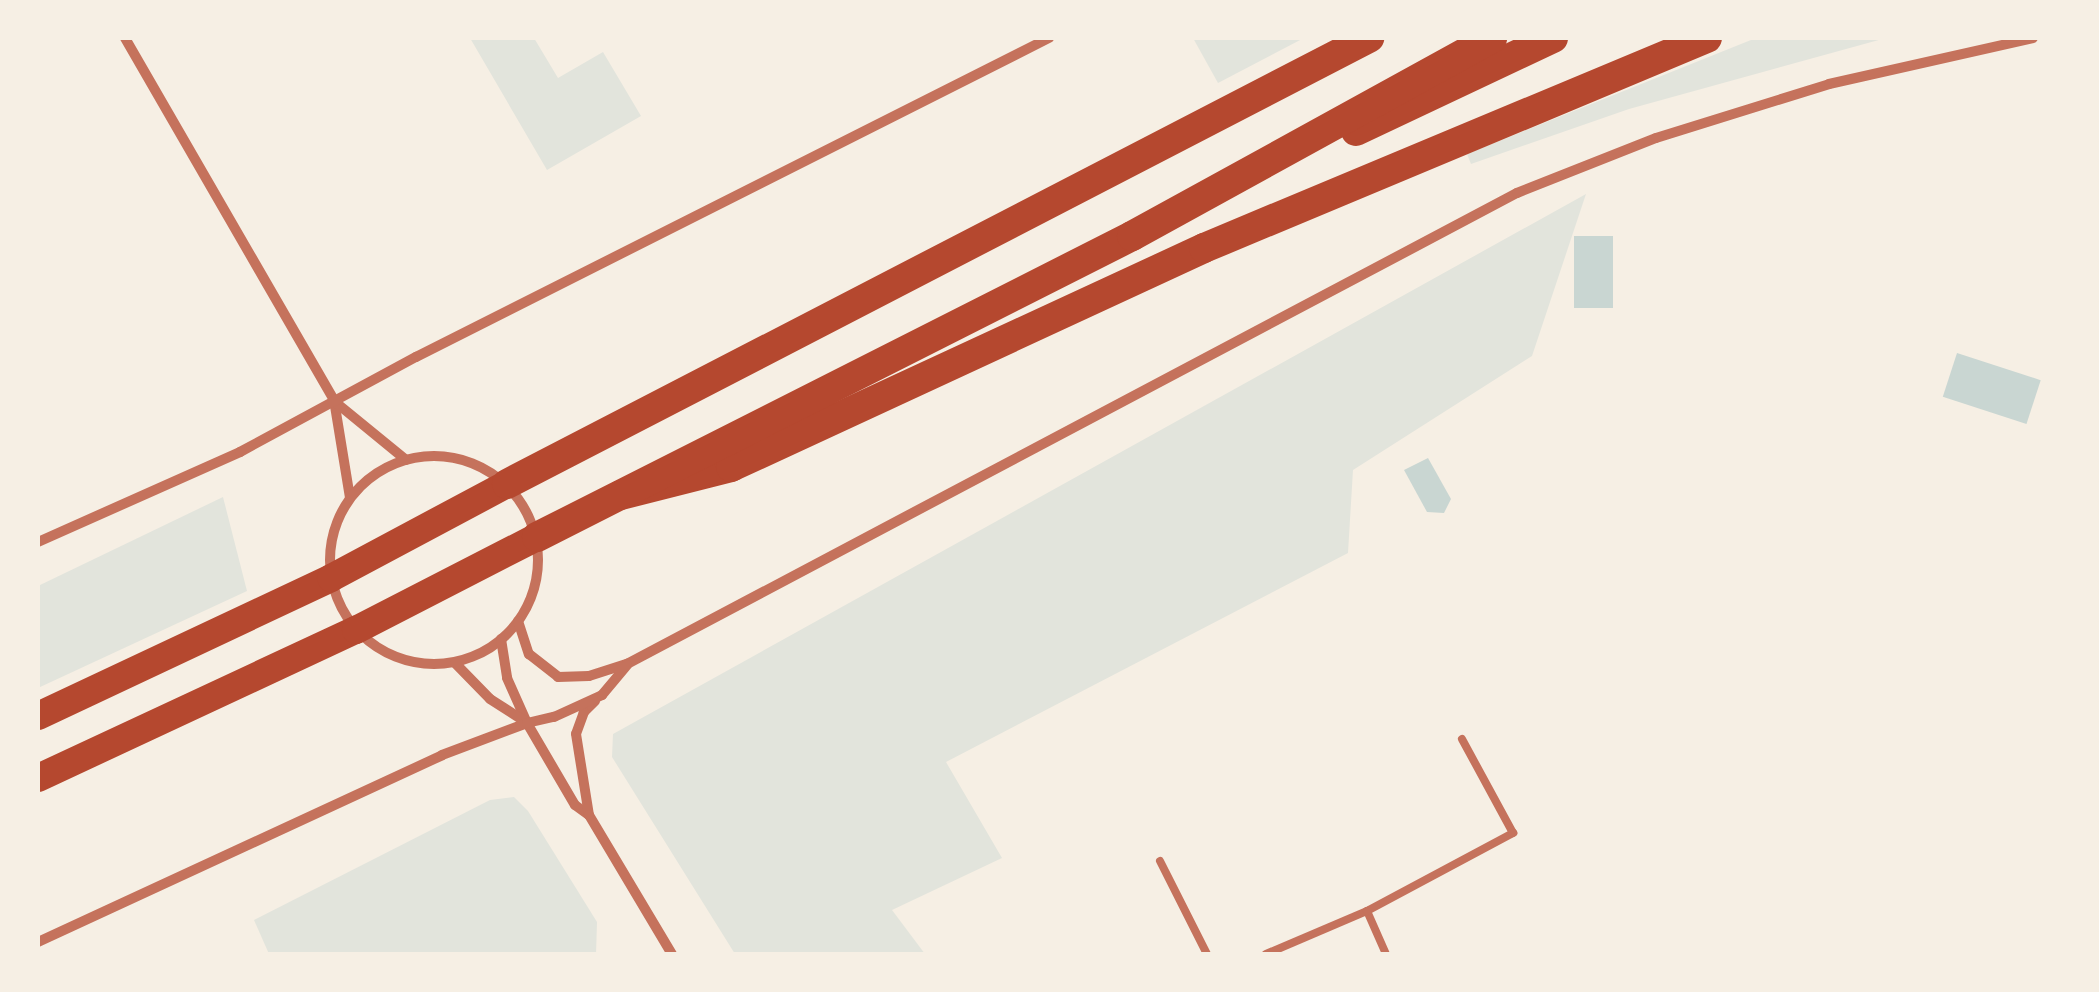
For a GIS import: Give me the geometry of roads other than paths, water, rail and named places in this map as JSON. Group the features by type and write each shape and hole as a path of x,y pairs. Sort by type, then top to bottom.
{"highway":[{"path":"38,778 356,630 622,496 1132,236 1492,38"},
{"path":"1132,236 1553,38"},
{"path":"622,496 731,467 1204,248 1707,38"},
{"path":"38,716 331,578 1368,39"}],"street":[{"path":"124,38 334,400 406,460"},
{"path":"38,542 240,452 334,400 1049,38"},
{"path":"518,621 530,654 558,677 589,676 627,664 1517,193 1656,138 1812,90 2033,38"},
{"path":"334,400 350,498"},
{"path":"442,456 476,464 507,484 526,508 537,537 540,570 518,621 500,640 455,664 419,664 385,653 356,630 339,604 331,578 331,546 350,498 375,476 406,460 442,456"},
{"path":"500,640 507,678 527,722 575,805 589,815"},
{"path":"455,664 490,698 527,722"},
{"path":"627,664 584,712 576,734 589,815 672,954"},
{"path":"38,942 442,755 527,722 554,717 602,695"}],"lane":[{"path":"1266,954 1367,911 1513,834 1462,739"},
{"path":"1160,860 1207,954"},
{"path":"1367,911 1386,954"}]}
